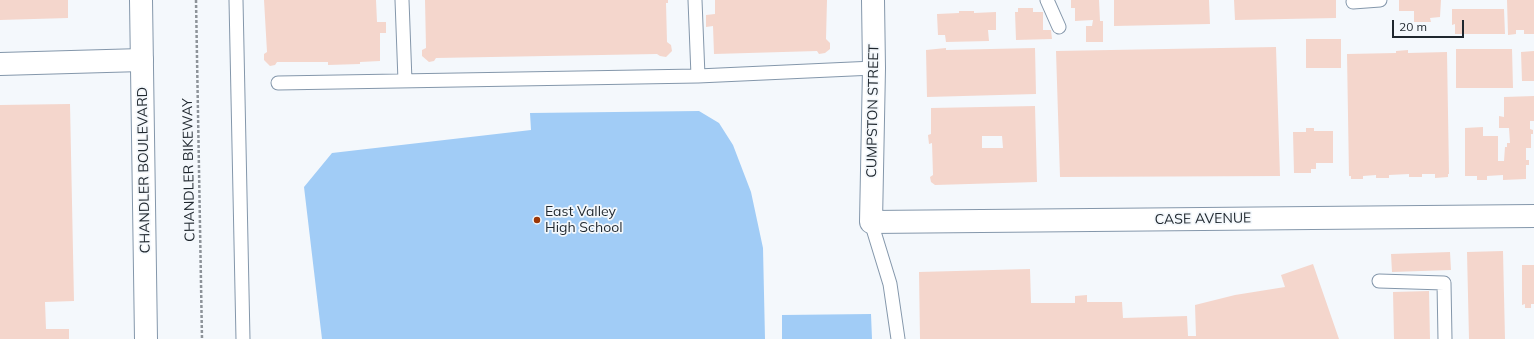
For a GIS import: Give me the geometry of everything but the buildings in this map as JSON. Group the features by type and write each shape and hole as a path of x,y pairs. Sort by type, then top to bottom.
{"street":[{"name":"CHANDLER BOULEVARD","path":"141,0 146,339"},
{"name":"CUMPSTON STREET","path":"871,222 874,0"},
{"path":"0,64 142,60"},
{"name":"CASE AVENUE","path":"871,222 1534,216"}],"lane":[{"path":"236,0 243,339"},
{"path":"402,0 405,81"},
{"path":"696,0 698,76"},
{"path":"1047,0 1059,27"},
{"path":"1353,2 1380,0"},
{"path":"278,83 698,76 874,68"},
{"path":"871,222 890,284 898,339"},
{"path":"1379,281 1444,282 1445,339"}],"path":[{"name":"CHANDLER BIKEWAY","path":"196,0 202,339"}],"shaded area":[{"path":"699,111 719,123 733,145 751,192 763,248 765,339 322,339 304,187 332,153 531,130 530,113"},
{"path":"871,314 872,339 782,339 782,315"}],"place":[{"name":"East Valley High School","path":"537,220"}]}
